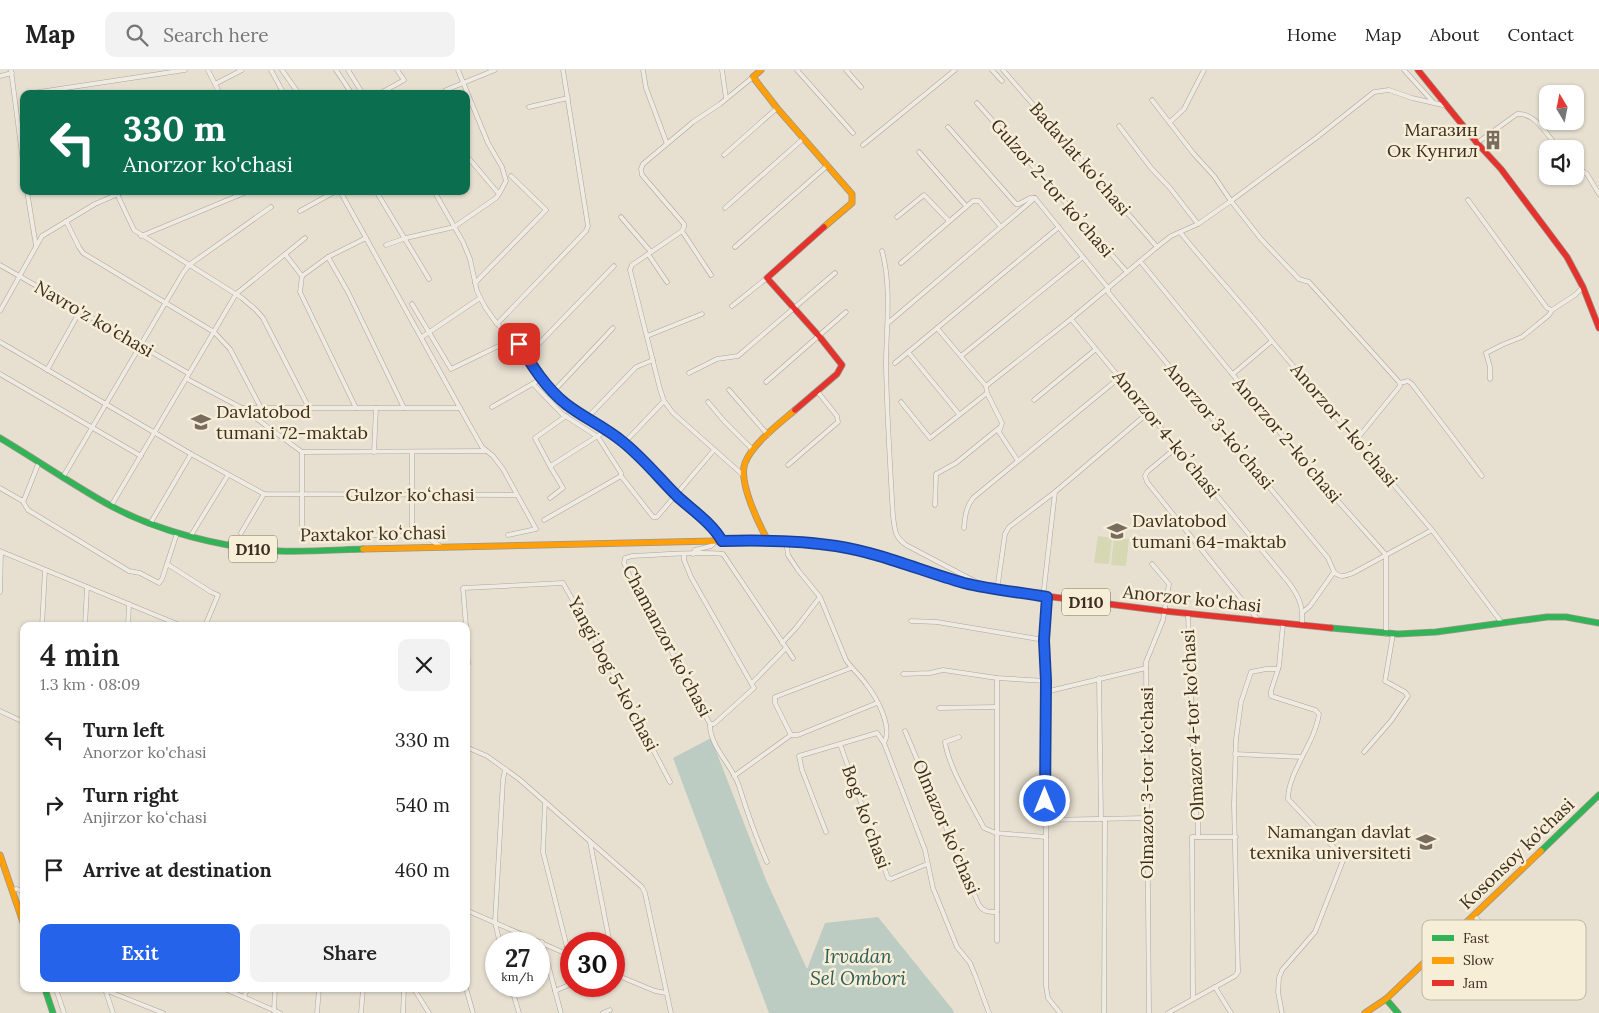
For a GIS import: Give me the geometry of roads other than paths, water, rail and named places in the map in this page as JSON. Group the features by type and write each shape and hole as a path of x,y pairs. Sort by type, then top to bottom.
{"main road":[{"path":"761,70 753,77 777,108 852,194 852,202 767,278 819,336 842,365 837,374 768,435 744,461 744,476 754,511 767,539"},
{"path":"1418,70 1477,143 1501,169 1567,258 1583,287 1599,328"},
{"name":"Paxtakor koʻchasi","path":"0,438 111,506 150,524 190,537 236,546 280,551 533,544"},
{"name":"Anorzor ko'chasi","path":"533,544 786,540 863,551 964,582 998,590 1188,614 1386,634 1436,632 1553,616 1599,623"},
{"name":"Kosonsoy ko’chasi","path":"1469,920 1599,795"},
{"path":"0,854 20,913"},
{"name":"Kosonsoy ko’chasi","path":"1365,1013 1386,999 1422,965"},
{"path":"46,992 53,1013"},
{"path":"1386,999 1398,1013"}],"street":[{"path":"52,90 185,70"},
{"path":"208,70 218,90"},
{"path":"215,84 242,70"},
{"path":"271,70 282,90"},
{"path":"282,70 296,90"},
{"path":"336,70 349,90"},
{"path":"348,70 360,90"},
{"path":"386,90 404,80 398,70"},
{"path":"458,70 467,90"},
{"path":"446,90 495,70"},
{"path":"497,324 586,231 588,222 563,70"},
{"path":"643,70 646,88 667,144"},
{"path":"722,70 726,98"},
{"path":"798,70 854,133"},
{"path":"846,70 861,86"},
{"path":"863,145 955,70"},
{"path":"992,70 1002,81"},
{"name":"Badavlat koʻchasi","path":"1003,70 1157,247"},
{"path":"1170,122 1184,109 1204,70"},
{"path":"1403,71 1433,102"},
{"path":"0,76 12,72 20,128"},
{"path":"744,476 672,413 664,401 630,270 632,266 649,253 684,229 684,224 642,175 641,169 643,164 753,77"},
{"path":"986,386 1072,319 1157,247 1172,236 1198,224 1231,201 1374,92 1389,90 1446,106"},
{"path":"14,96 20,95"},
{"path":"386,245 406,238 454,228 499,194 506,181 504,172 499,159 488,143 470,98"},
{"path":"529,107 568,98"},
{"path":"1152,100 1193,153 1214,176 1261,239 1299,279 1309,282 1400,383"},
{"name":"Gulzor 2-tor koʼchasi","path":"977,103 1127,272"},
{"path":"724,156 777,108"},
{"path":"1477,143 1518,114 1525,113 1531,116 1551,140"},
{"path":"1119,126 1198,224"},
{"path":"948,127 1016,204 1030,198 1035,198"},
{"path":"725,208 804,138"},
{"path":"919,152 966,206"},
{"path":"470,160 499,194"},
{"path":"735,247 828,165"},
{"path":"1584,172 1599,194"},
{"path":"475,283 546,210 511,176"},
{"path":"28,195 36,246"},
{"path":"0,311 42,236 115,195"},
{"path":"117,195 130,224 140,236 236,294 263,318 309,408"},
{"path":"140,236 239,195"},
{"path":"300,211 329,195"},
{"path":"342,195 482,447 488,451 503,469 536,529 508,535"},
{"path":"379,195 429,279"},
{"path":"436,195 463,242 470,259 480,298 497,324 519,344 541,378 566,404 608,430 624,443 676,495 717,532 719,541 711,546 695,550 694,554"},
{"path":"897,217 924,195 948,221"},
{"path":"888,323 1035,198"},
{"name":"Аnorzor 3-koʼchasi","path":"1035,198 1108,288 1108,292 1328,558 1334,572"},
{"path":"1468,200 1543,304 1552,310"},
{"path":"901,262 973,201 979,201 1001,227"},
{"path":"63,477 165,301 189,265 271,207"},
{"path":"621,217 649,253 667,282"},
{"path":"66,221 79,248 84,253 214,332 230,349 261,408"},
{"path":"895,363 1059,227"},
{"path":"682,231 711,275"},
{"name":"Аnorzor 1-koʼchasi","path":"1180,232 1207,266 1255,318 1272,341 1432,530 1502,622"},
{"path":"111,506 236,294 305,238"},
{"path":"302,276 328,257 366,238"},
{"path":"882,250 886,266 888,323 886,365 892,516 895,532 898,539 906,545 988,588"},
{"path":"285,254 302,276 300,292 356,408"},
{"path":"328,257 348,292 404,408"},
{"path":"961,356 1083,257"},
{"name":"Аnorzor 2-koʼchasi","path":"1140,261 1312,473 1386,555"},
{"name":"Navro'z ko'chasi","path":"0,265 188,373"},
{"path":"526,357 614,266"},
{"path":"689,373 717,359 738,356 835,273"},
{"path":"732,306 767,278"},
{"path":"1490,379 1490,368 1486,353 1522,337 1552,310 1575,295 1583,287"},
{"path":"422,337 480,298"},
{"path":"412,304 451,369 513,339"},
{"path":"46,370 80,310"},
{"path":"766,382 846,312"},
{"path":"647,336 702,314"},
{"name":"Аnorzor 4-koʼchasi","path":"1072,319 1288,583 1301,602 1303,612 1302,625"},
{"path":"553,392 613,328"},
{"path":"934,505 936,474 956,463 999,428 1002,423 987,393 986,386 937,328"},
{"path":"1232,374 1272,341"},
{"path":"0,342 155,433 264,494 241,533"},
{"path":"1034,400 1096,349"},
{"path":"908,352 959,414"},
{"path":"587,418 636,367 653,360"},
{"path":"0,374 141,456"},
{"path":"492,407 541,378"},
{"path":"964,528 968,505 973,498 1120,378"},
{"path":"187,379 242,408 302,452 488,451"},
{"path":"1400,383 1408,381 1412,384 1482,476"},
{"path":"1356,439 1400,386 1400,383"},
{"path":"533,384 566,416 598,437 621,473 621,476 653,517 657,517 714,450"},
{"path":"729,390 768,435"},
{"path":"788,465 838,422 838,416 817,391"},
{"path":"901,402 930,438 987,393"},
{"path":"624,443 664,401"},
{"path":"708,402 753,450"},
{"path":"242,408 460,408"},
{"path":"374,452 376,408"},
{"path":"998,590 1005,534 1009,527 1055,492 1149,412"},
{"path":"550,498 563,488 535,438 566,416"},
{"path":"999,428 999,432 1018,461"},
{"path":"551,468 552,465 608,430"},
{"path":"1176,447 1147,472 1145,476 1147,482 1260,621"},
{"path":"302,452 302,534 412,536 429,539 442,547"},
{"path":"412,452 412,536"},
{"path":"150,524 192,454"},
{"path":"22,500 26,498 39,462"},
{"path":"190,537 228,474"},
{"path":"544,520 570,505 580,502 621,476"},
{"path":"0,488 22,500 28,510 129,572 140,573 159,583 177,533"},
{"path":"1055,492 1045,597 1044,640 1046,681 1046,986 1048,998 1060,1013"},
{"name":"Gulzor koʻchasi","path":"264,494 517,495"},
{"path":"1303,612 1310,606 1334,572 1338,576 1343,577 1363,569 1432,530"},
{"path":"786,540 788,556 820,597 851,668 868,687 887,727 884,742 925,850 933,888 957,947 970,964 989,1013"},
{"path":"0,592 0,551 129,604 167,622"},
{"name":"Chamanzor koʻchasi","path":"767,862 734,776 714,739 710,724 656,622 637,592 624,563 625,558 627,556 720,553 725,556 792,658"},
{"path":"684,554 684,560 691,577 752,684"},
{"path":"1386,555 1386,634"},
{"path":"167,564 218,595 207,622"},
{"name":"Olmazor 3-tor ko'chasi","path":"1149,1013 1146,662 1156,641 1169,584 1152,564"},
{"path":"42,622 44,570"},
{"name":"Yangi bog 5-koʼchasi","path":"466,622 463,588 563,583 602,652 670,782"},
{"path":"85,622 87,587"},
{"path":"782,643 820,597"},
{"path":"128,622 129,604"},
{"name":"Olmazor 4-tor ko'chasi","path":"1188,614 1195,807 1198,837"},
{"path":"911,621 937,622 1044,640"},
{"path":"1282,1013 1278,992 1279,978 1282,970 1315,932 1344,860 1288,798 1289,790 1302,756 1311,743 1319,714 1315,710 1272,697 1271,690 1278,669 1283,624"},
{"path":"1364,752 1391,721 1408,696 1405,692 1385,681 1393,634"},
{"name":"Chamanzor koʻchasi","path":"710,724 714,724 754,688 752,684 786,648"},
{"path":"791,735 775,703 775,697 851,668"},
{"path":"1045,692 1146,668"},
{"path":"1168,1013 1235,976 1238,972 1234,805 1236,739 1241,702 1251,672 1278,669"},
{"path":"903,674 930,673 943,670 997,678 1046,681"},
{"name":"Olmazor koʻchasi","path":"996,941 997,678"},
{"path":"1099,678 1103,819 1104,1013"},
{"path":"734,776 791,735 877,704"},
{"path":"939,708 996,707"},
{"path":"0,711 20,720"},
{"name":"Olmazor koʻchasi","path":"904,731 979,905 987,912 997,912"},
{"name":"Bogʻ koʻchasi","path":"826,832 798,758 800,755 877,733 884,742"},
{"name":"Olmazor koʻchasi","path":"959,737 945,742 946,749 958,778 984,828 987,831 996,833"},
{"name":"Bogʻ koʻchasi","path":"840,744 888,878 892,879 927,864"},
{"path":"470,749 487,756 505,769 644,889 671,1013"},
{"path":"1235,754 1302,756"},
{"path":"497,932 495,922 505,769"},
{"path":"544,802 543,852 564,932"},
{"path":"1045,820 1147,818"},
{"path":"996,833 1046,837"},
{"name":"Olmazor 4-tor ko'chasi","path":"1194,999 1192,837 1236,837"},
{"path":"590,842 608,932"},
{"path":"0,877 7,875"},
{"path":"12,890 20,892"},
{"path":"470,912 518,932"},
{"path":"1474,915 1478,920"},
{"path":"550,972 561,1013"},
{"path":"625,979 655,991 666,993"},
{"path":"1215,987 1231,1013"},
{"path":"555,991 560,989"},
{"path":"57,992 64,1013"},
{"path":"106,992 113,1013"},
{"path":"112,992 163,1013"},
{"path":"232,992 280,1013"},
{"path":"244,997 246,992"},
{"path":"274,1010 276,992"},
{"path":"317,1013 319,992"},
{"path":"361,1013 363,992"},
{"path":"403,1013 404,992"},
{"path":"416,992 429,1013"},
{"path":"467,992 473,1013"},
{"path":"515,997 519,1013"},
{"path":"603,1013 610,1010"}],"water":[{"name":"Irvadan Sel Ombori","path":"711,738 766,880 807,969 825,923 878,917 954,1013 769,1013 673,758"}],"place":[{"name":"Магазин Ок Кунгил","path":"1493,140"},
{"name":"Davlatobod tumani 72-maktab","path":"201,422"},
{"name":"Davlatobod tumani 64-maktab","path":"1117,531"},
{"name":"Namangan davlat texnika universiteti","path":"1426,842"}]}
